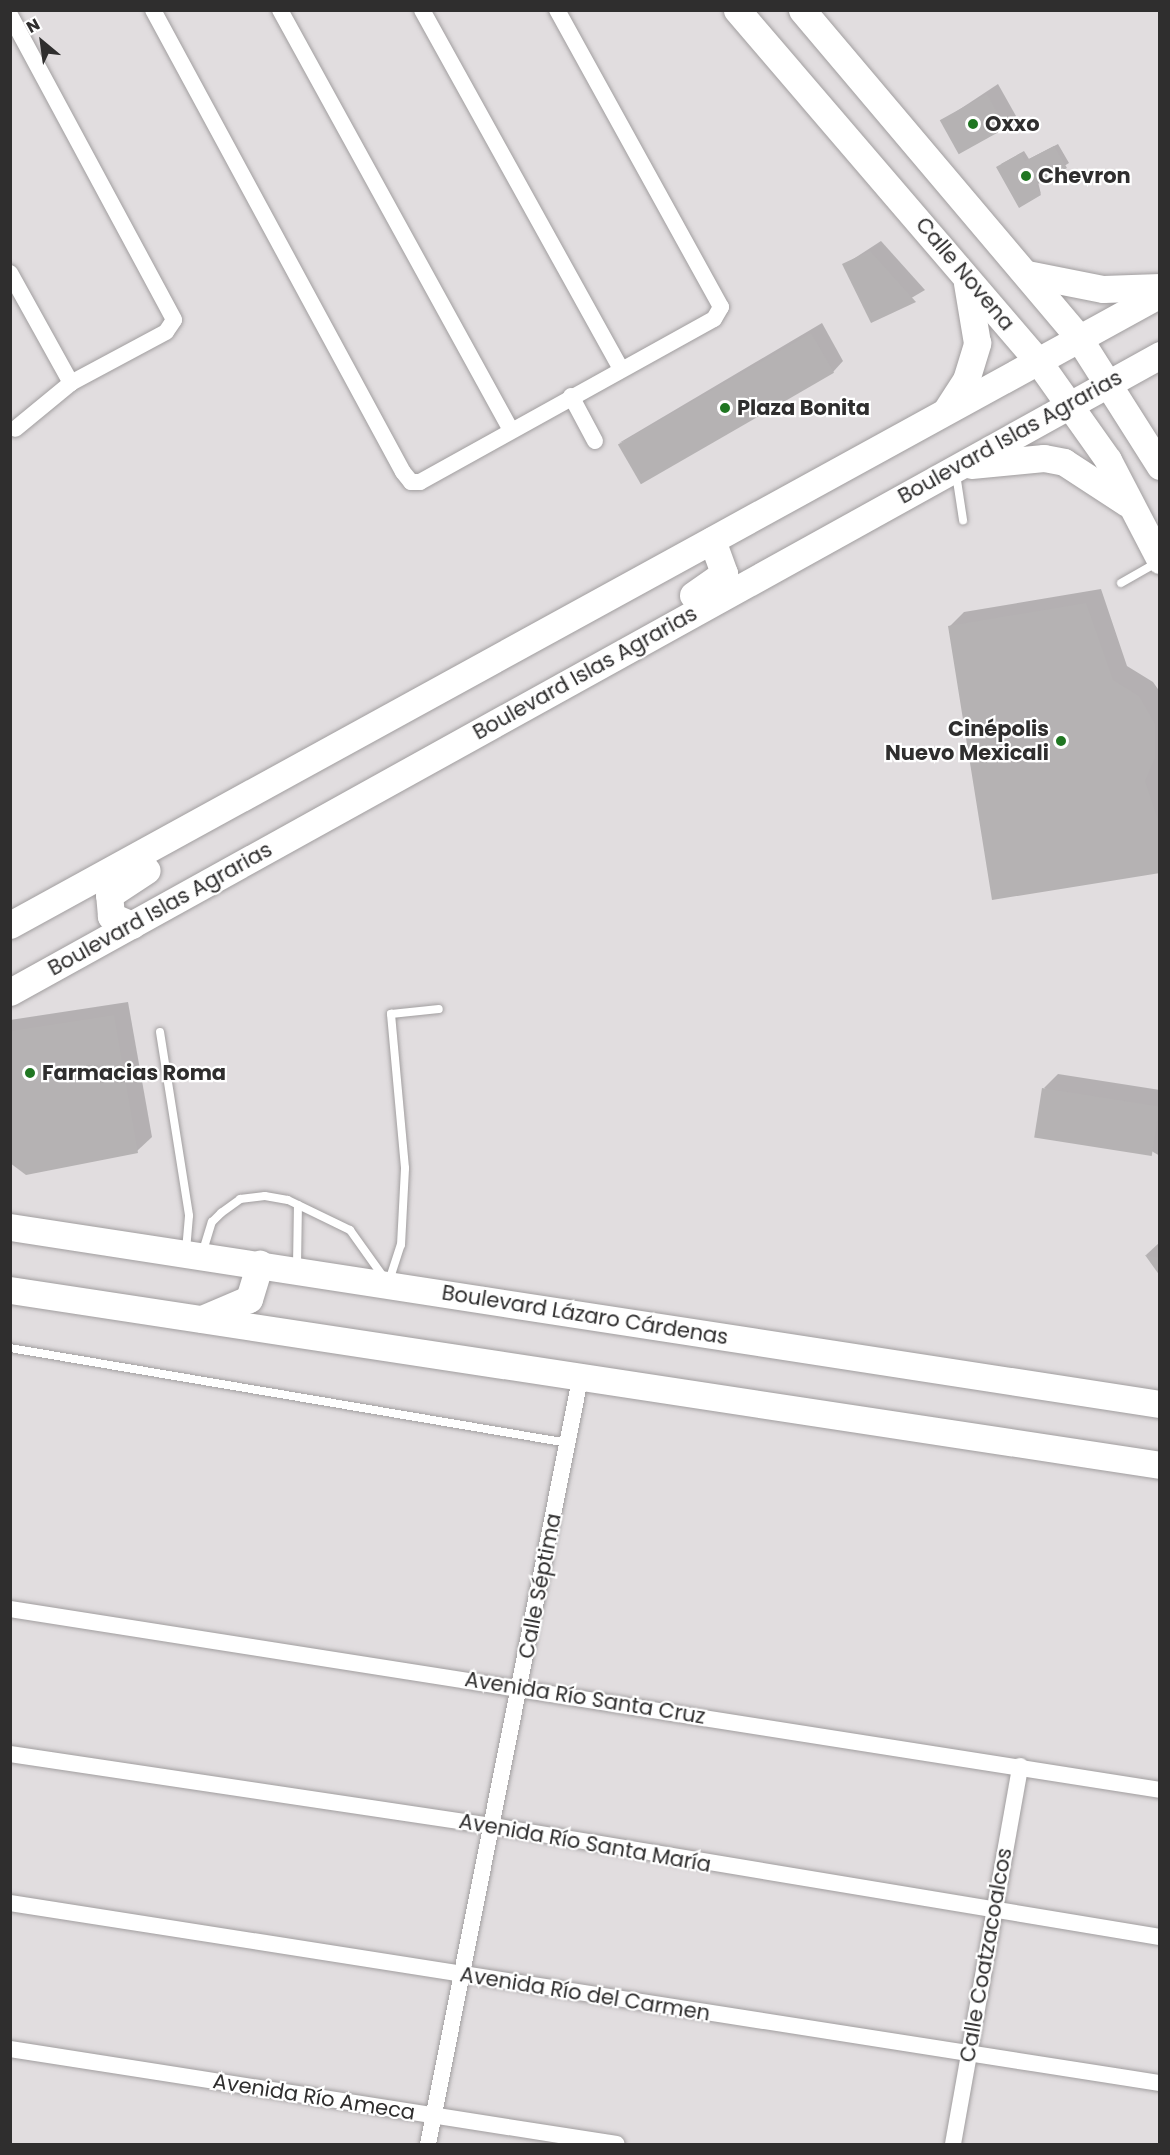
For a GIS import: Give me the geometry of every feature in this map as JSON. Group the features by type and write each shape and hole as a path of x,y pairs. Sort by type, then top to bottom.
{"main road":[{"name":"Calle Novena","path":"737,10 1038,361 1071,404 1135,509 1160,560"},
{"path":"802,10 1078,337 1109,382 1160,466"},
{"path":"944,413 966,380 978,343 975,304 960,268"},
{"path":"1027,274 1103,289 1160,287"},
{"path":"10,925 1160,294"},
{"name":"Boulevard Islas Agrarias","path":"10,992 1160,355"},
{"path":"955,467 1020,459 1064,462 1135,509"},
{"path":"637,644 662,613 723,574 725,563 712,540"},
{"path":"132,925 111,916 109,895 224,827 234,802"},
{"name":"Boulevard Lázaro Cárdenas","path":"10,1227 194,1253 1160,1404"},
{"path":"198,1320 249,1299 260,1264"},
{"path":"10,1290 1160,1466"}],"street":[{"path":"280,10 511,431"},
{"path":"422,10 620,367"},
{"path":"159,13 411,482 420,482 620,367 714,319 721,308 719,296 557,10"},
{"path":"10,15 174,320 166,332 71,383 15,429"},
{"path":"10,273 71,383"},
{"path":"571,396 595,441"},
{"name":"Calle Séptima","path":"428,2145 580,1379"},
{"name":"Avenida Río Santa Cruz","path":"10,1609 1020,1766 1160,1790"},
{"name":"Avenida Río Santa María","path":"10,1754 492,1826 990,1913 1160,1937"},
{"name":"Calle Coatzacoalcos","path":"953,2145 990,1913 1020,1766"},
{"name":"Avenida Río del Carmen","path":"10,1903 1160,2083"},
{"name":"Avenida Río Ameca","path":"10,2049 617,2145"}],"lane":[{"path":"955,467 963,520"},
{"path":"1121,583 1160,560"},
{"path":"388,1284 401,1245 405,1168 391,1014 439,1009"},
{"path":"160,1032 194,1253"},
{"path":"194,1253 212,1222 240,1199 265,1196 298,1205 350,1230 388,1284"},
{"path":"297,1270 298,1205"},
{"path":"10,1348 568,1443"}],"building":[{"name":"Oxxo","path":"987,94 1006,128 959,154 940,120"},
{"name":"Chevron","path":"1054,146 1067,168 1036,185 1041,195 1019,208 996,167 1021,153 1025,161"},
{"path":"870,251 916,302 871,323 842,264"},
{"name":"Plaza Bonita","path":"811,333 834,373 641,484 618,444"},
{"name":"Cinépolis Nuevo Mexicali","path":"1086,603 1113,680 1139,696 1155,724 1155,758 1145,781 1160,826 1160,873 992,900 948,626"},
{"path":"114,1015 138,1153 26,1175 10,1163 10,1031"},
{"path":"1042,1088 1160,1107 1152,1156 1034,1137"},
{"path":"1145,1255 1160,1258 1160,1276"}],"place":[{"name":"Oxxo","path":"973,124"},
{"name":"Chevron","path":"1026,176"},
{"name":"Plaza Bonita","path":"725,408"},
{"name":"Cinépolis Nuevo Mexicali","path":"1061,741"},
{"name":"Farmacias Roma","path":"30,1073"}]}
